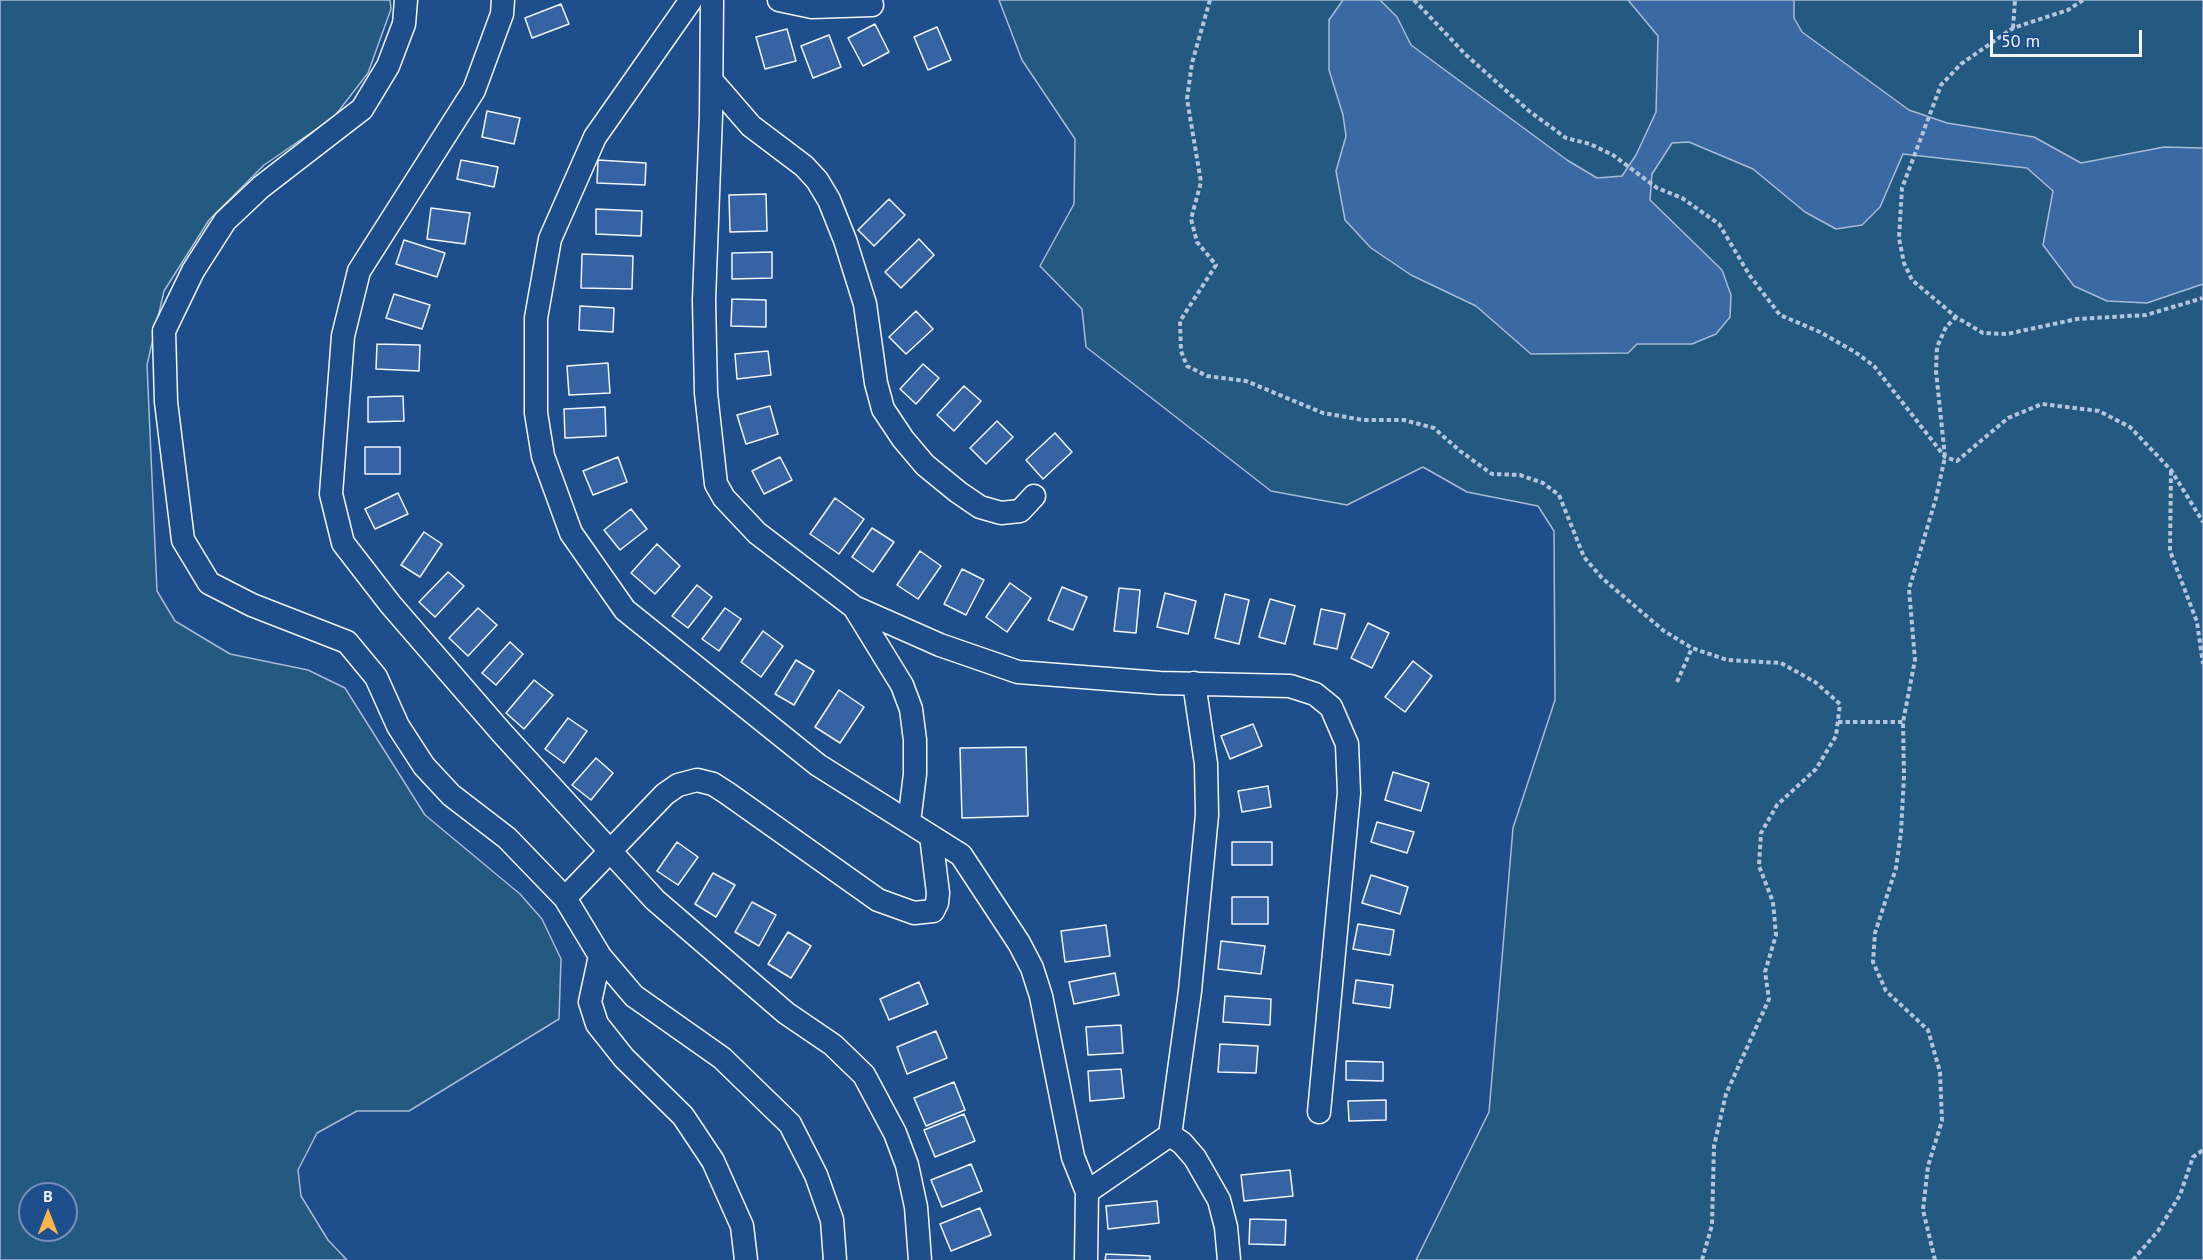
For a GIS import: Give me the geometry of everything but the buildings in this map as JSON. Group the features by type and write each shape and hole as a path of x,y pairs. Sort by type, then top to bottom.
{"street":[{"path":"406,0 404,24 388,66 362,108 261,187 225,221 193,271 164,331 166,402 183,540 209,583 252,605 347,642 376,677 398,726 424,766 451,795 507,838 565,898 600,956 634,996 722,1058 790,1124 816,1175 832,1220 835,1260"},
{"path":"503,0 502,14 474,90 359,271 343,336 331,494 343,543 384,596 610,853 673,915 786,1013 832,1045 864,1075 895,1133 907,1165 916,1207 920,1260"},
{"path":"691,0 595,137 550,239 536,318 536,413 543,456 572,533 625,610 818,765 961,855 1019,943 1032,968 1049,1030 1072,1157 1087,1192 1086,1260"},
{"path":"712,0 712,81 704,300 706,393 716,484 724,498 757,533 854,606 940,645 1018,672 1160,683 1256,684 1305,689 1331,707 1345,736 1349,758 1349,794 1319,1112"},
{"path":"779,0 812,7 873,5"},
{"path":"712,81 751,126 804,166 817,180 829,200 845,240 865,304 876,383 883,409 903,439 925,465 980,507 1001,513 1020,511 1034,496"},
{"path":"854,606 902,685 911,709 915,774 909,822"},
{"path":"1087,1192 1170,1135 1190,991 1206,846 1208,787 1194,683"},
{"path":"565,898 664,794 678,785 697,780 720,789 878,900 894,908 924,914 933,910 938,893 931,836"},
{"path":"600,956 590,1002 597,1024 624,1058 683,1116 713,1161 742,1226 747,1260"},
{"path":"1170,1135 1182,1143 1195,1158 1219,1200 1226,1227 1229,1260"}],"path":[{"path":"1210,0 1192,63 1187,99 1201,182 1191,219 1197,242 1216,265 1180,321 1181,351 1187,366 1207,376 1246,381 1323,413 1363,420 1404,420 1434,428 1460,452 1492,474 1520,475 1543,483 1559,495 1584,556 1602,578 1664,631 1692,648 1727,660 1781,663 1815,682 1840,704 1836,736 1816,769 1777,805 1761,833 1760,866 1773,902 1776,935 1765,972 1769,999 1726,1094 1714,1146 1712,1225 1702,1260"},
{"path":"1414,0 1465,54 1529,111 1566,138 1590,144 1613,155 1658,188 1682,198 1719,224 1750,276 1780,315 1820,332 1874,366 1945,456 1957,461 2008,418 2042,405 2099,411 2130,427 2171,470 2203,522"},
{"path":"2013,28 2015,0"},
{"path":"2083,0 2068,10 2013,28 1961,64 1941,85 1902,188 1899,238 1904,263 1912,280 1956,317 1983,333 2007,334 2077,319 2146,315 2203,298"},
{"path":"1935,1260 1923,1210 1928,1166 1942,1121 1940,1072 1929,1030 1886,992 1873,962 1875,933 1896,868 1901,832 1904,776 1903,722 1915,660 1909,589 1936,498 1945,456 1936,371 1937,347 1946,327 1956,317"},
{"path":"2171,470 2170,552 2197,622 2203,664"},
{"path":"1677,682 1692,648"},
{"path":"1838,722 1903,722"},
{"path":"2133,1260 2158,1231 2180,1196 2193,1156 2203,1150"}],"shaded area":[{"path":"0,0 390,0 391,9 368,73 334,117 264,165 209,220 164,291 147,365 157,591 175,621 230,654 308,670 345,688 425,815 520,894 542,919 561,959 559,1019 409,1111 357,1111 317,1133 298,1170 301,1196 328,1240 347,1260 0,1260"},
{"path":"999,0 2203,0 2203,1260 1416,1260 1489,1112 1513,828 1555,700 1554,531 1538,506 1467,492 1423,467 1347,505 1271,491 1086,347 1082,309 1040,266 1074,204 1075,139 1022,60"},
{"path":"1343,0 1380,0 1397,17 1411,45 1567,160 1597,178 1622,176 1636,155 1656,112 1658,36 1628,0 1794,0 1794,18 1802,32 1909,110 1947,123 2034,137 2081,163 2164,147 2203,148 2203,284 2147,303 2107,301 2074,286 2043,245 2053,191 2027,168 1903,154 1880,207 1862,225 1836,229 1805,212 1753,169 1689,142 1672,143 1652,174 1650,200 1722,270 1731,295 1730,317 1716,334 1692,344 1637,344 1628,353 1531,354 1476,306 1411,275 1371,248 1345,220 1336,171 1346,136 1343,115 1329,70 1329,20"}]}
